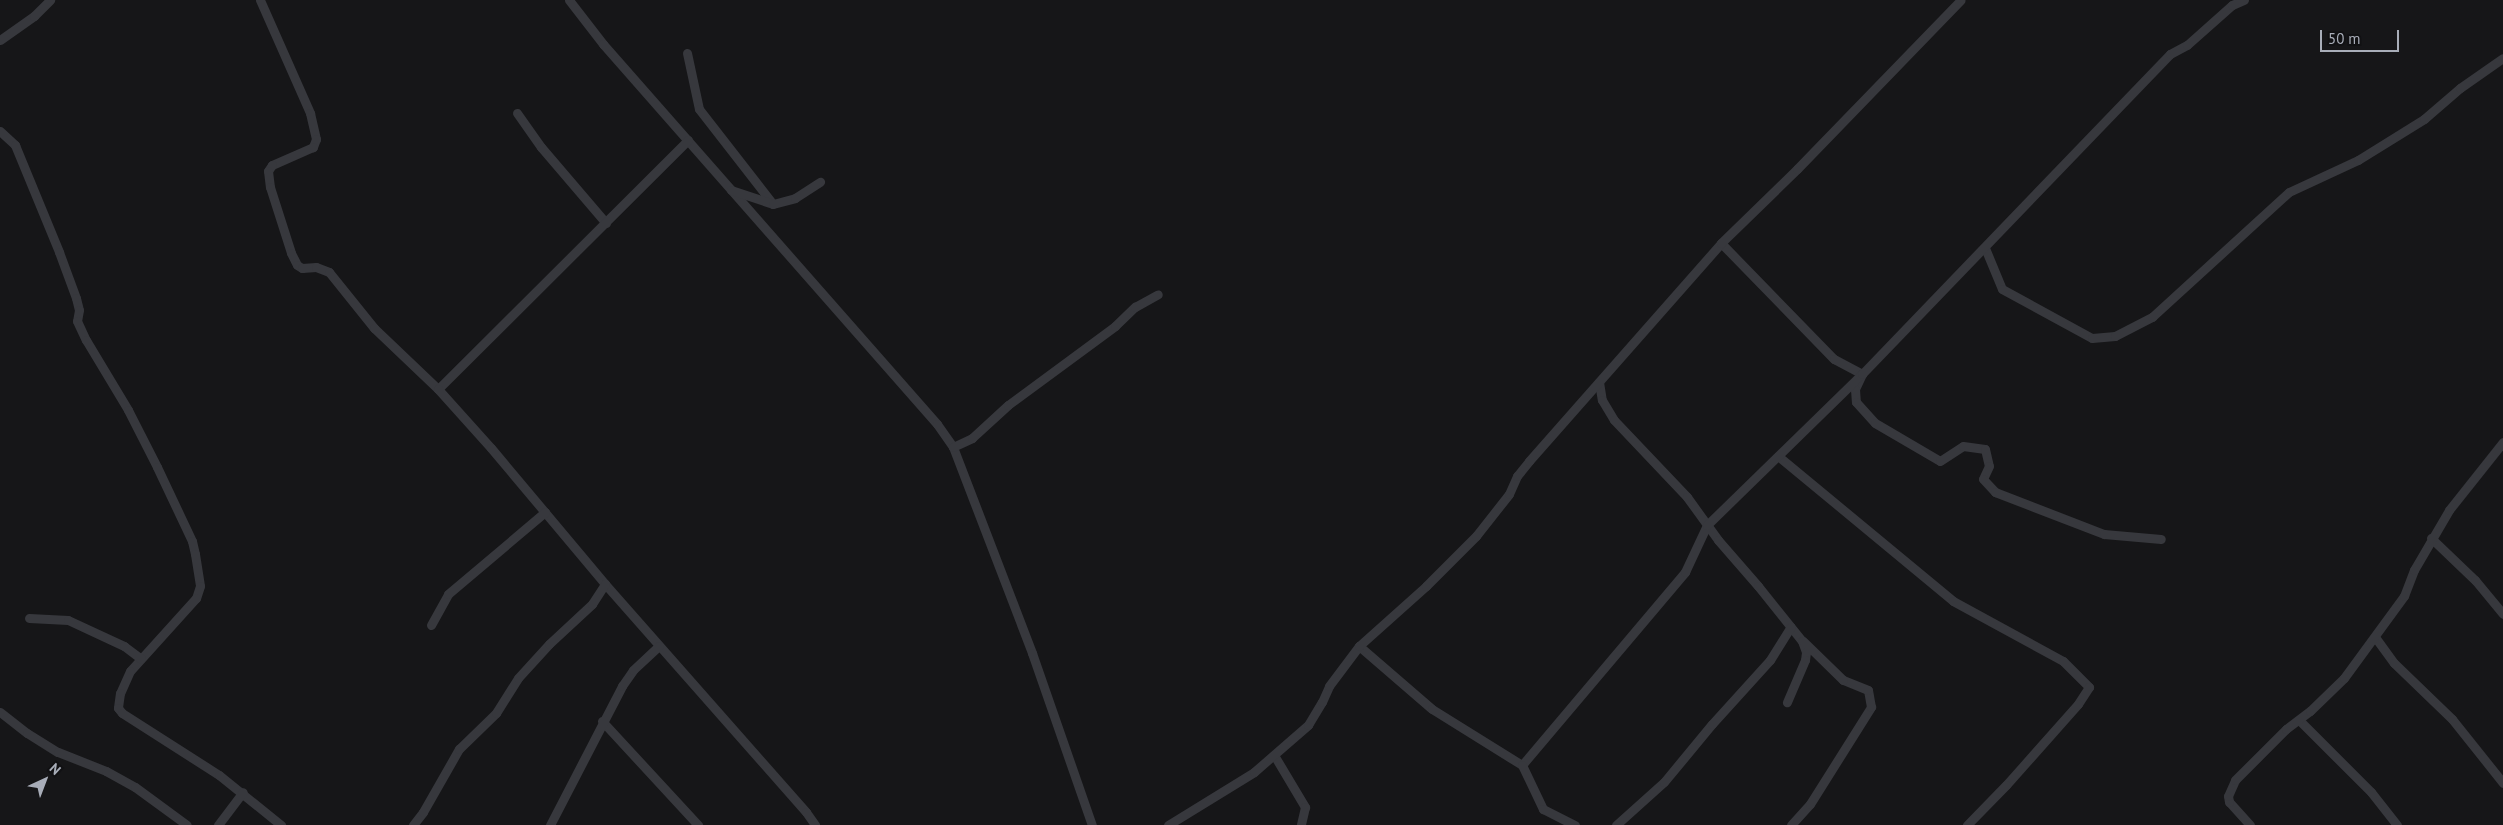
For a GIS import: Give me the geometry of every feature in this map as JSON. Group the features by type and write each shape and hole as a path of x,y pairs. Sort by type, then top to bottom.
{"street":[{"path":"0,40 34,16 50,0"},
{"path":"260,0 310,113 316,139 313,147 272,165 268,171 270,187 291,253 297,265 302,268 316,267 329,272 374,328 438,389 546,512 605,584 806,812 815,825"},
{"path":"569,0 603,44 937,424 953,447 1032,653 1092,825"},
{"path":"1168,825 1254,772 1308,725 1329,686 1359,646 1426,586 1476,536 1509,494 1517,476 1529,461 1721,243 1784,182 1961,0"},
{"path":"1522,765 1685,572 1707,525 1862,374 2170,54 2187,45 2232,5 2244,0"},
{"path":"687,53 699,109 773,204"},
{"path":"1985,248 2002,289 2092,338 2115,336 2152,317 2289,192 2358,160 2424,119 2460,88 2503,58"},
{"path":"517,114 541,147 606,223"},
{"path":"0,131 15,145 76,298 79,310 78,321 86,340 128,410 158,467 192,541 200,586 196,598 140,659 123,683 117,705 119,710 243,792 282,825"},
{"path":"438,389 688,140"},
{"path":"731,190 773,204 795,198 820,182"},
{"path":"1721,243 1834,359 1862,374"},
{"path":"953,447 972,438 1014,400 1115,326 1135,307 1158,294"},
{"path":"1862,374 1855,389 1856,402 1870,418 1940,461 1963,446 1985,449 1989,466 1983,479 1995,492 2104,534 2161,539"},
{"path":"1599,382 1602,400 1614,420 1667,474 1798,636 1843,680 1868,690 1871,707 1810,804 1791,825"},
{"path":"1585,397 1602,400"},
{"path":"2250,825 2230,802 2230,788 2248,766 2331,693 2404,596 2431,538 2448,510 2502,446"},
{"path":"1778,456 1953,601 2063,661 2089,687 2065,718 1967,825"},
{"path":"431,625 448,594 546,512"},
{"path":"2431,538 2475,580 2503,614"},
{"path":"413,825 423,812 459,749 490,720 518,678 561,632 592,604 605,584"},
{"path":"30,618 55,617 68,620 124,646 140,659"},
{"path":"1616,825 1664,782 1770,660 1791,627"},
{"path":"1787,702 1805,660 1806,652 1798,636"},
{"path":"2375,637 2394,664 2452,719 2503,783"},
{"path":"550,825 602,721 626,679 659,646"},
{"path":"1359,646 1432,709 1522,765 1543,809 1574,825"},
{"path":"0,712 27,733 58,752 106,771 136,787 187,825"},
{"path":"2299,720 2371,792 2397,825"},
{"path":"602,721 698,825"},
{"path":"1274,755 1305,807 1301,825"},
{"path":"218,825 243,792"}]}
